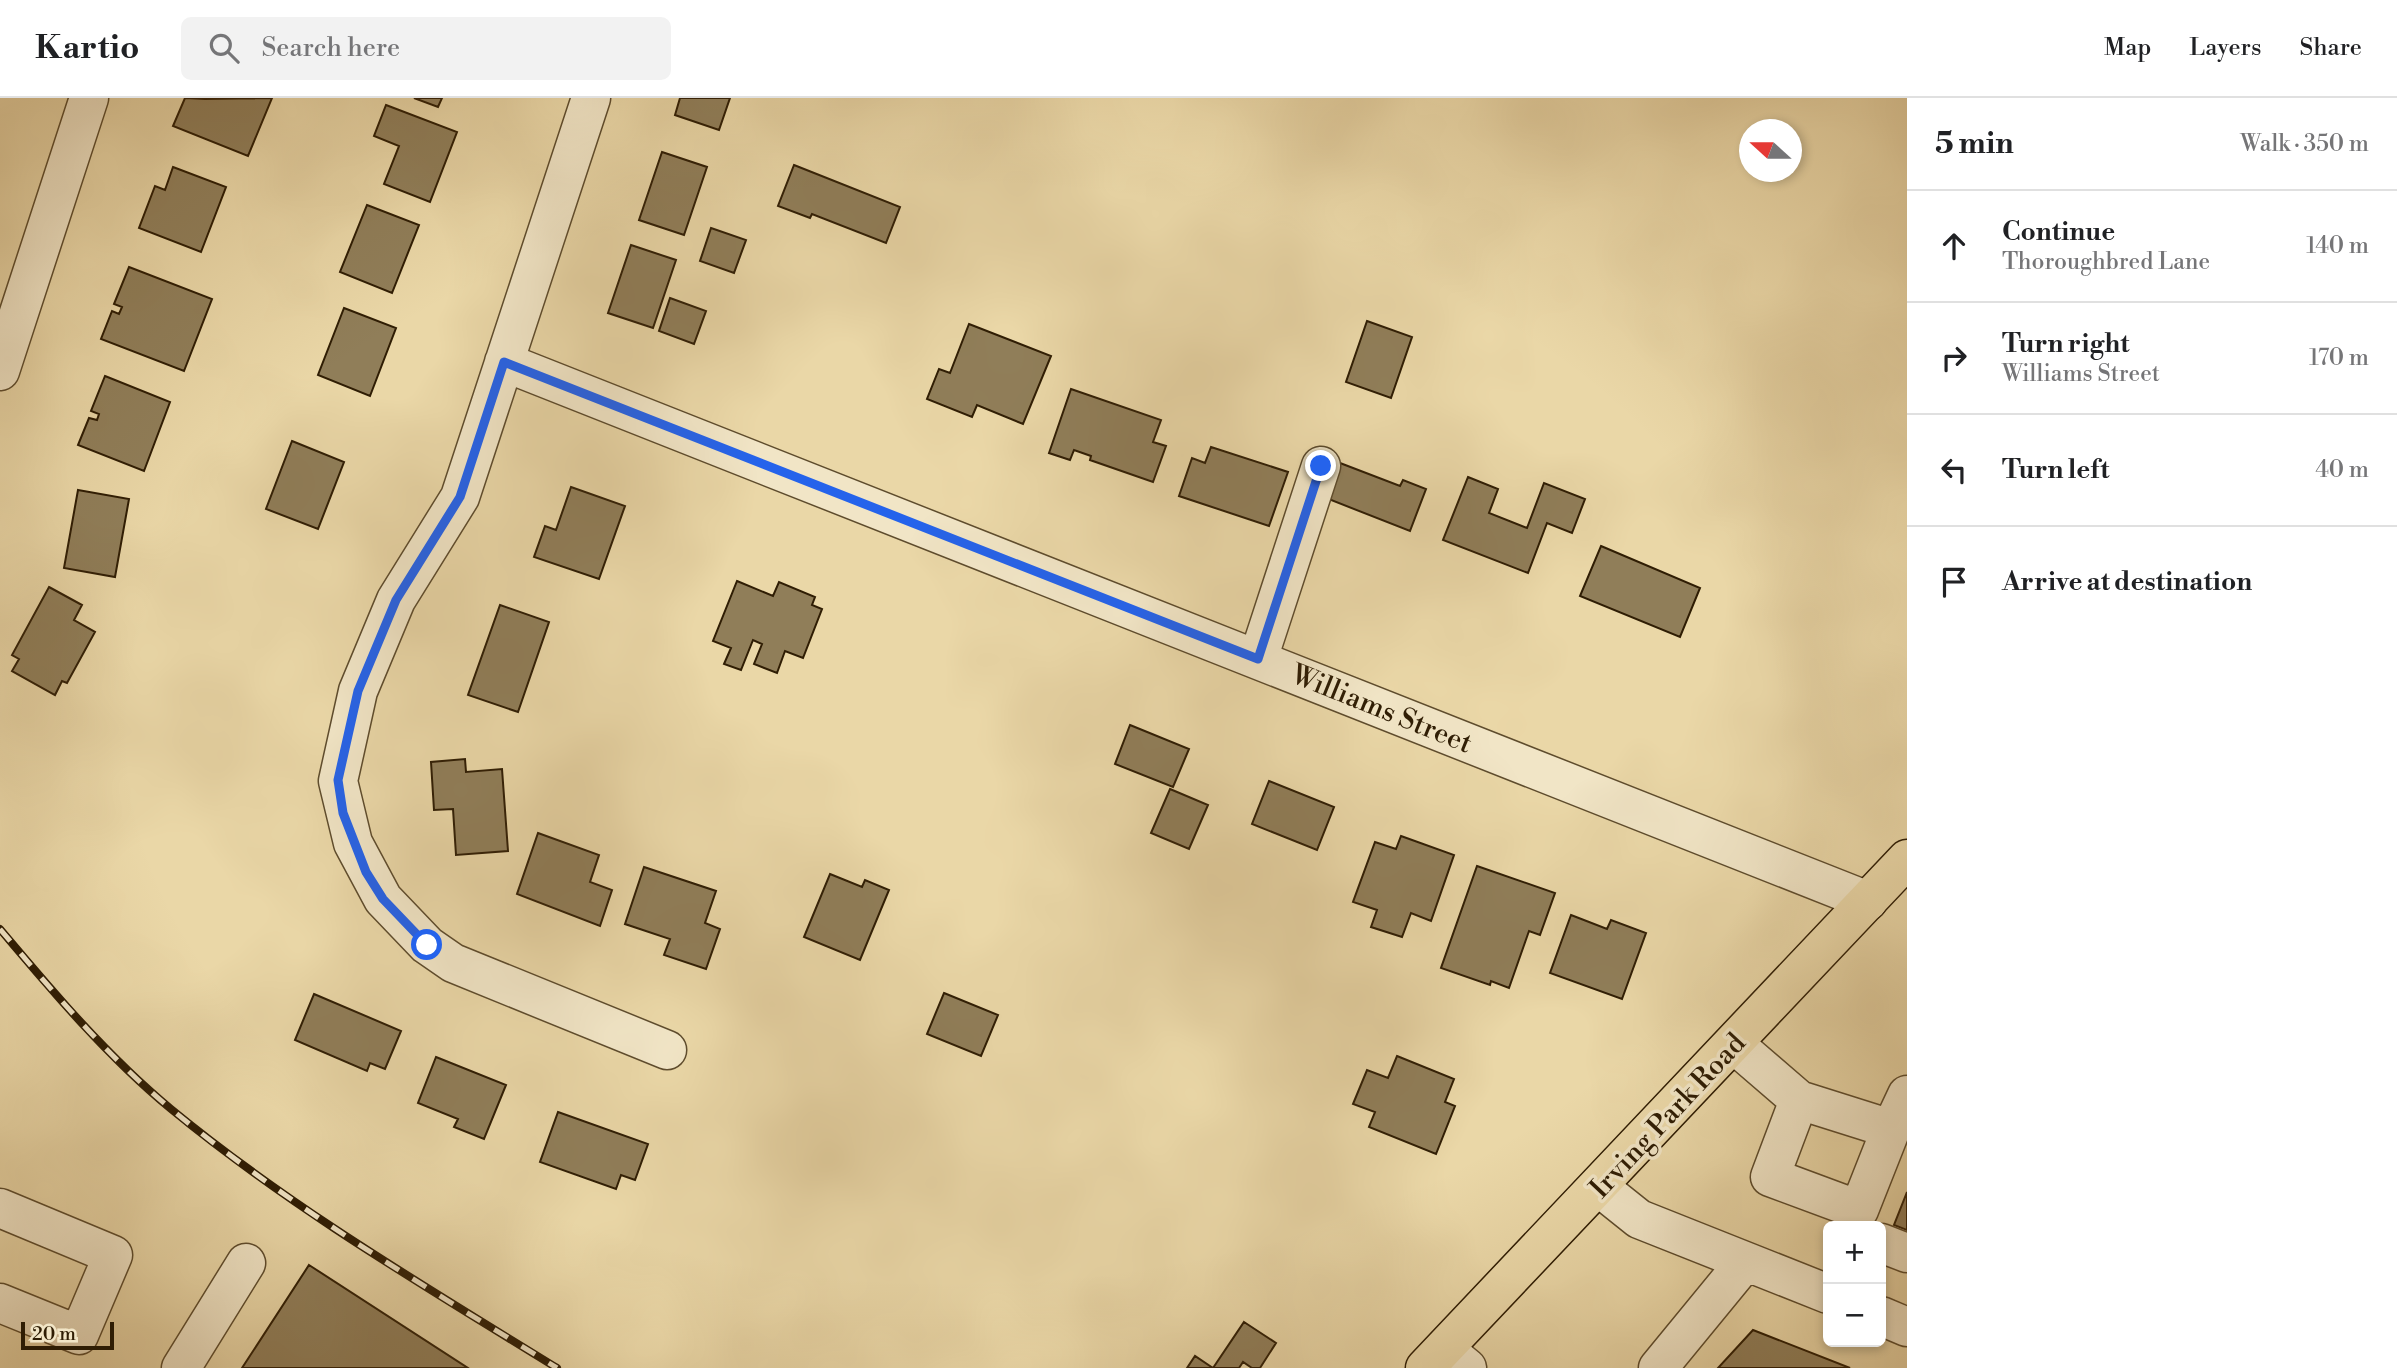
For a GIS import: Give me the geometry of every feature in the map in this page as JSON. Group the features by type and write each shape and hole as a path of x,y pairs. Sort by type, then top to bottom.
{"main road":[{"name":"Irving Park Road","path":"1445,1362 1599,1187 1907,859"}],"street":[{"path":"0,371 89,98"},
{"path":"591,98 460,497 396,600 358,691 338,780 343,813 353,843 377,890 404,923 427,945 453,963 667,1050"},
{"name":"Williams Street","path":"504,362 1868,901"},
{"path":"1258,659 1321,466"},
{"path":"1734,1044 1799,1100 1891,1129"},
{"path":"1799,1100 1770,1177 1863,1218 1891,1129 1907,1095"},
{"path":"1599,1187 1639,1219 1823,1292"},
{"path":"0,1208 113,1255 79,1335 0,1303"},
{"path":"1886,1245 1907,1254"},
{"path":"1658,1368 1745,1262"},
{"path":"181,1368 246,1263"},
{"path":"1886,1318 1907,1327"}],"building":[{"path":"185,98 272,98 248,156 173,126"},
{"path":"414,98 442,98 438,107"},
{"path":"680,98 730,98 719,130 675,115"},
{"path":"386,105 457,132 430,202 384,184 399,146 374,136"},
{"path":"662,152 707,167 684,235 639,220"},
{"path":"794,165 900,207 886,243 812,214 810,218 778,206"},
{"path":"173,167 226,187 201,252 139,228 155,186 165,190"},
{"path":"367,205 419,225 392,293 340,272"},
{"path":"711,228 746,240 734,273 700,261"},
{"path":"631,245 676,260 653,328 608,313"},
{"path":"129,267 212,299 184,371 101,339 112,311 119,314 122,307 114,304"},
{"path":"670,298 706,311 694,344 659,331"},
{"path":"344,308 396,328 370,396 318,375"},
{"path":"1367,321 1412,337 1391,398 1346,382"},
{"path":"969,324 1051,356 1023,424 977,405 972,417 927,399 939,369 950,373"},
{"path":"105,376 170,402 144,471 78,445 89,418 97,420 99,414 91,411"},
{"path":"1071,389 1161,420 1153,442 1166,446 1153,482 1090,460 1091,456 1074,450 1070,460 1049,453"},
{"path":"292,441 344,462 318,529 266,509"},
{"path":"1211,447 1288,472 1269,526 1179,496 1192,458 1205,463"},
{"path":"1340,463 1400,486 1403,480 1426,489 1410,531 1326,498"},
{"path":"1468,477 1498,489 1489,513 1527,528 1544,483 1585,499 1572,533 1547,523 1528,573 1443,540"},
{"path":"571,487 625,506 599,579 534,557 545,526 556,530"},
{"path":"78,490 129,499 115,577 64,568"},
{"path":"1601,546 1700,588 1680,637 1580,596"},
{"path":"737,581 773,596 779,582 815,597 812,605 822,609 803,658 785,651 777,673 754,664 762,644 753,640 741,670 724,664 731,648 713,641"},
{"path":"49,587 82,605 74,620 95,632 67,683 62,681 55,695 12,671 19,659 12,655"},
{"path":"500,605 549,622 518,712 468,695"},
{"path":"1130,725 1189,749 1173,787 1115,764"},
{"path":"465,759 466,772 502,769 508,851 456,855 453,809 434,810 431,762"},
{"path":"1269,781 1334,807 1317,850 1252,824"},
{"path":"1170,789 1208,805 1189,849 1151,833"},
{"path":"538,833 599,855 590,882 612,890 600,926 517,894"},
{"path":"1401,836 1454,855 1431,921 1411,913 1402,937 1371,927 1377,910 1353,902 1375,842 1396,849"},
{"path":"1477,866 1555,893 1540,935 1529,931 1509,988 1491,981 1490,985 1441,968"},
{"path":"644,867 716,891 705,923 720,929 706,969 664,955 670,939 625,924"},
{"path":"830,874 862,887 865,880 889,890 860,960 804,937"},
{"path":"1571,915 1607,929 1611,920 1646,933 1622,999 1550,973"},
{"path":"944,993 998,1015 981,1056 927,1034"},
{"path":"314,994 401,1031 385,1069 370,1063 367,1071 295,1040"},
{"path":"1397,1056 1454,1079 1445,1102 1455,1106 1436,1154 1369,1127 1375,1112 1353,1104 1367,1070 1388,1078"},
{"path":"436,1057 506,1085 484,1139 454,1127 458,1119 418,1103"},
{"path":"558,1112 648,1144 635,1180 621,1175 616,1189 540,1162"},
{"path":"1907,1192 1907,1230 1894,1225"},
{"path":"309,1265 468,1368 242,1368"},
{"path":"1244,1322 1276,1343 1260,1368 1252,1368 1243,1362 1239,1368 1213,1368"},
{"path":"1753,1330 1850,1368 1718,1368"},
{"path":"1195,1356 1213,1368 1187,1368"}],"railway":[{"path":"0,929 103,1045 147,1089 216,1145 311,1213 557,1368"}],"route":[{"path":"427,945 383,899 366,872 343,813 338,780 358,691 396,600 460,497 504,362 1258,659 1321,466"}]}
